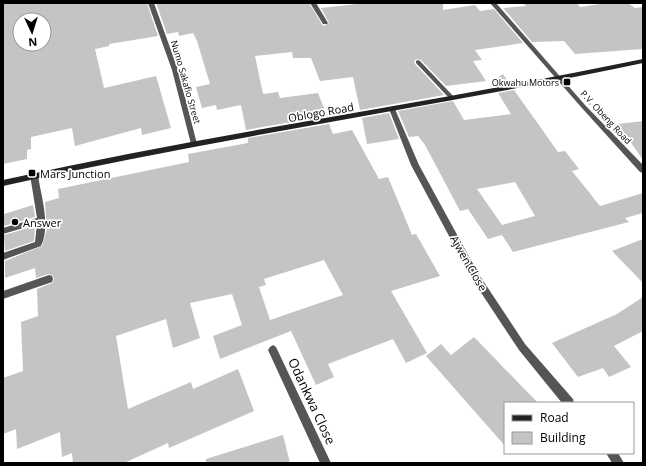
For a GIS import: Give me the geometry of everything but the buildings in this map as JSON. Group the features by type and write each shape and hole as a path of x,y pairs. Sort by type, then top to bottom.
{"main road":[{"name":"Oblogo Road","path":"3,183 34,175 194,144 561,79 643,61"}],"street":[{"name":"Numo Sakafio Street","path":"151,3 175,70 194,144"},
{"path":"313,3 325,23"},
{"name":"P.V. Obeng Road","path":"493,3 643,170"},
{"path":"418,62 452,98"},
{"name":"Ajwen Close","path":"392,109 415,165 475,276 522,347 568,402"},
{"path":"3,258 38,244 41,236 34,175"},
{"path":"3,231 40,220"},
{"path":"3,295 49,279"},
{"name":"Odankwa Close","path":"273,350 326,463"},
{"path":"611,454 619,463"}],"place":[{"name":"Okwahu Motors","path":"567,82"},
{"name":"Mars Junction","path":"32,173"},
{"name":"Answer","path":"15,222"}]}
